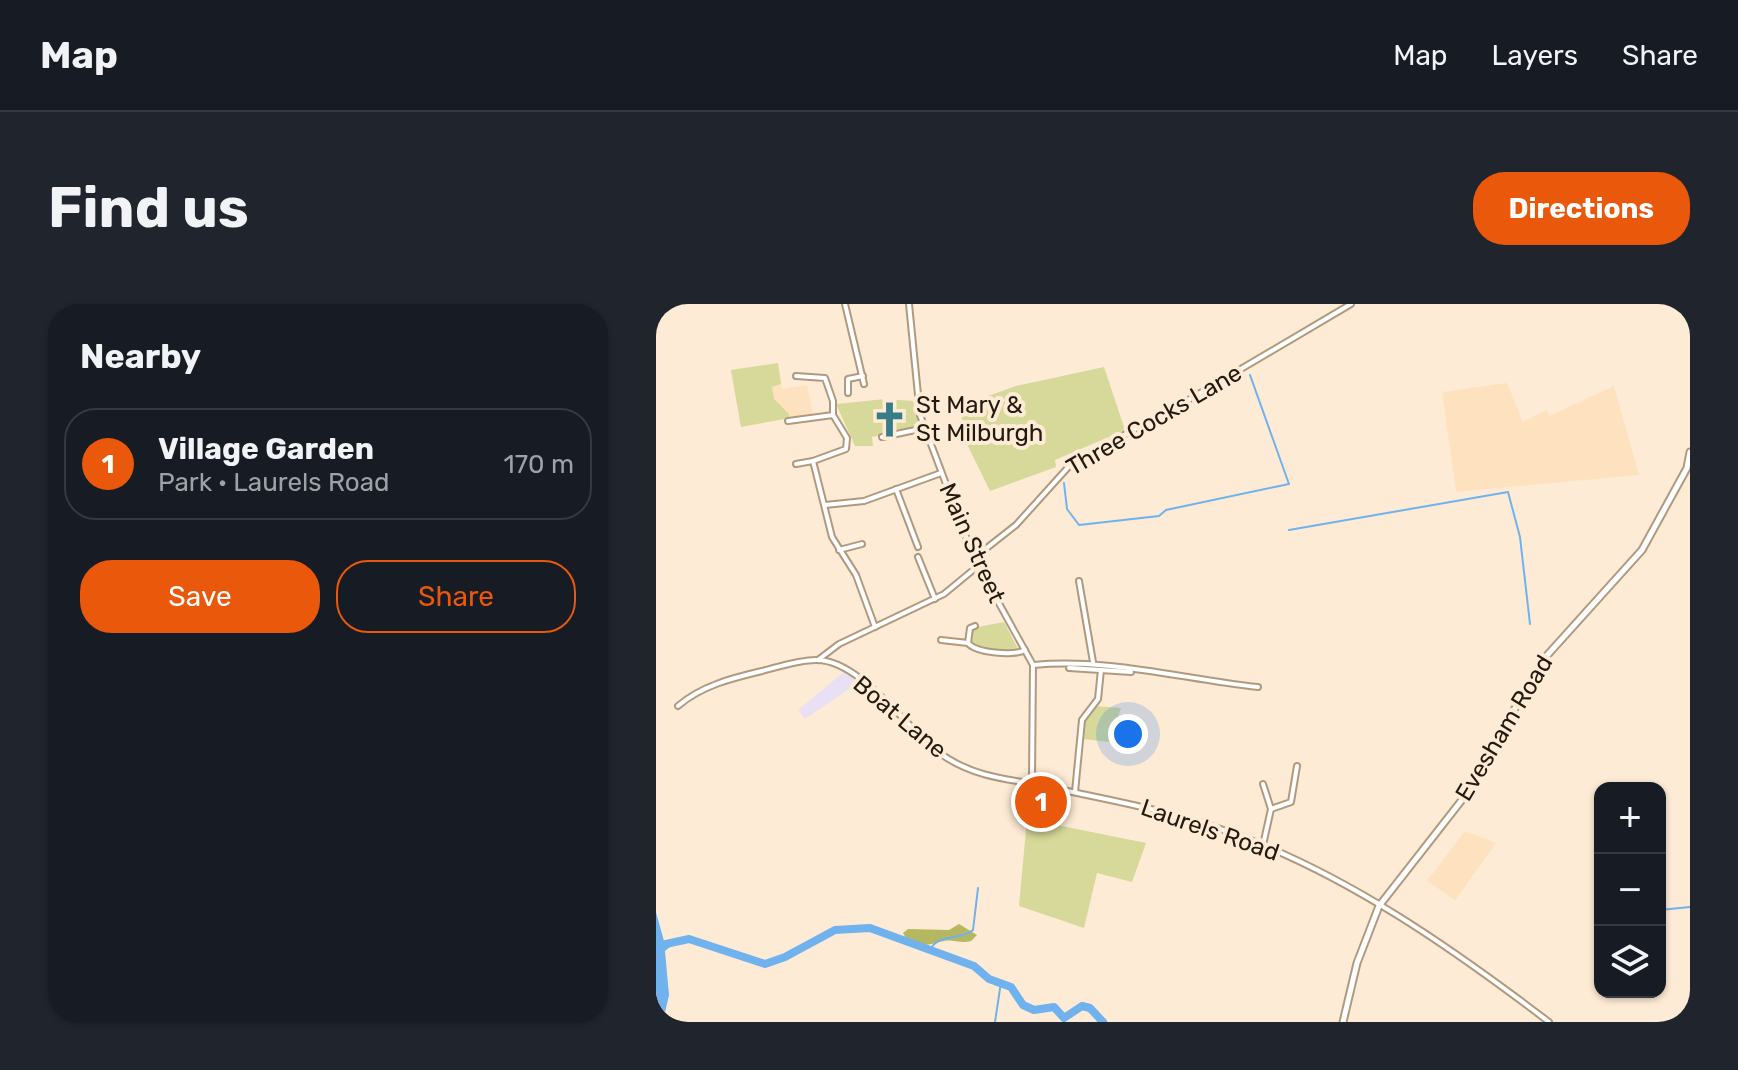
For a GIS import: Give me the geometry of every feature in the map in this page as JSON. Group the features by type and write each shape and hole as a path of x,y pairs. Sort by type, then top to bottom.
{"main road":[{"name":"Evesham Road","path":"1379,906 1465,796 1542,661 1642,550 1687,468 1690,452"},
{"path":"1343,1022 1357,963 1379,906"}],"street":[{"path":"845,304 864,384"},
{"name":"Main Street","path":"909,304 915,390 925,428 974,558 1033,665 1032,779"},
{"name":"Three Cocks Lane","path":"974,558 1016,525 1072,463 1185,402 1351,304"},
{"path":"796,376 825,378 833,401 833,415 847,438 847,447 841,452 796,464"},
{"path":"848,393 848,379 863,376"},
{"path":"788,421 833,415"},
{"path":"882,437 925,428"},
{"path":"903,432 905,439"},
{"path":"813,461 839,550 856,575 875,627"},
{"path":"824,505 873,498 941,473"},
{"path":"896,489 918,547"},
{"path":"839,550 862,544"},
{"path":"918,557 935,599"},
{"path":"678,706 691,695 738,677 818,660 875,627 935,599 978,566"},
{"path":"1079,581 1093,663"},
{"path":"968,643 970,627"},
{"path":"941,640 968,643 974,650 988,653 998,650 1018,654 1025,650"},
{"path":"951,641 951,648"},
{"name":"Boat Lane","path":"818,660 838,668 877,692 933,748 972,772 1028,783 1032,779"},
{"path":"1033,665 1093,663 1258,687"},
{"path":"1069,668 1131,672"},
{"path":"1075,792 1082,720 1098,699 1101,670"},
{"path":"1271,809 1291,802 1297,766"},
{"name":"Laurels Road","path":"1032,779 1045,786 1163,811 1263,845 1379,906 1549,1022"},
{"path":"1263,784 1271,809 1263,845"}],"shaded area":[{"path":"778,363 782,389 807,385 813,414 741,427 731,370"},
{"path":"1507,383 1523,422 1547,410 1549,416 1614,386 1639,475 1456,492 1442,392"},
{"path":"845,671 861,681 805,719 798,710"},
{"path":"1465,831 1496,843 1455,900 1427,881"},
{"path":"959,924 977,935 967,942 916,945 903,933 908,929 949,930"}],"green space":[{"path":"778,363 781,384 772,387 774,399 789,414 789,418 741,427 731,370"},
{"path":"1104,367 1125,430 1055,460 1056,467 990,491 965,440 960,406 1016,386"},
{"path":"885,399 913,401 920,427 872,437 873,446 855,446 836,404"},
{"path":"1004,622 1019,651 977,649 970,642 972,628"},
{"path":"1095,706 1121,708 1110,742 1083,739 1085,715"},
{"path":"1027,819 1146,843 1132,882 1097,873 1084,928 1019,906"}],"water":[{"path":"656,912 664,941 678,940 665,951 669,995 663,1022 656,1022"}],"waterway":[{"path":"1064,483 1067,509 1079,525 1159,516 1166,510 1289,484 1250,375"},
{"path":"1289,530 1508,492 1520,537 1530,624"},
{"path":"929,951 938,941 973,930 978,888"},
{"path":"1666,909 1690,907"},
{"path":"656,946 689,939 765,964 785,957 835,930 870,928 974,966 989,979 1011,987 1023,1005 1034,1010 1054,1007 1064,1018 1082,1006 1090,1008 1103,1022"},
{"path":"995,1022 1001,982"}],"place":[{"name":"St Mary & St Milburgh","path":"890,419"},
{"name":"Village Garden","path":"1041,802"}]}
